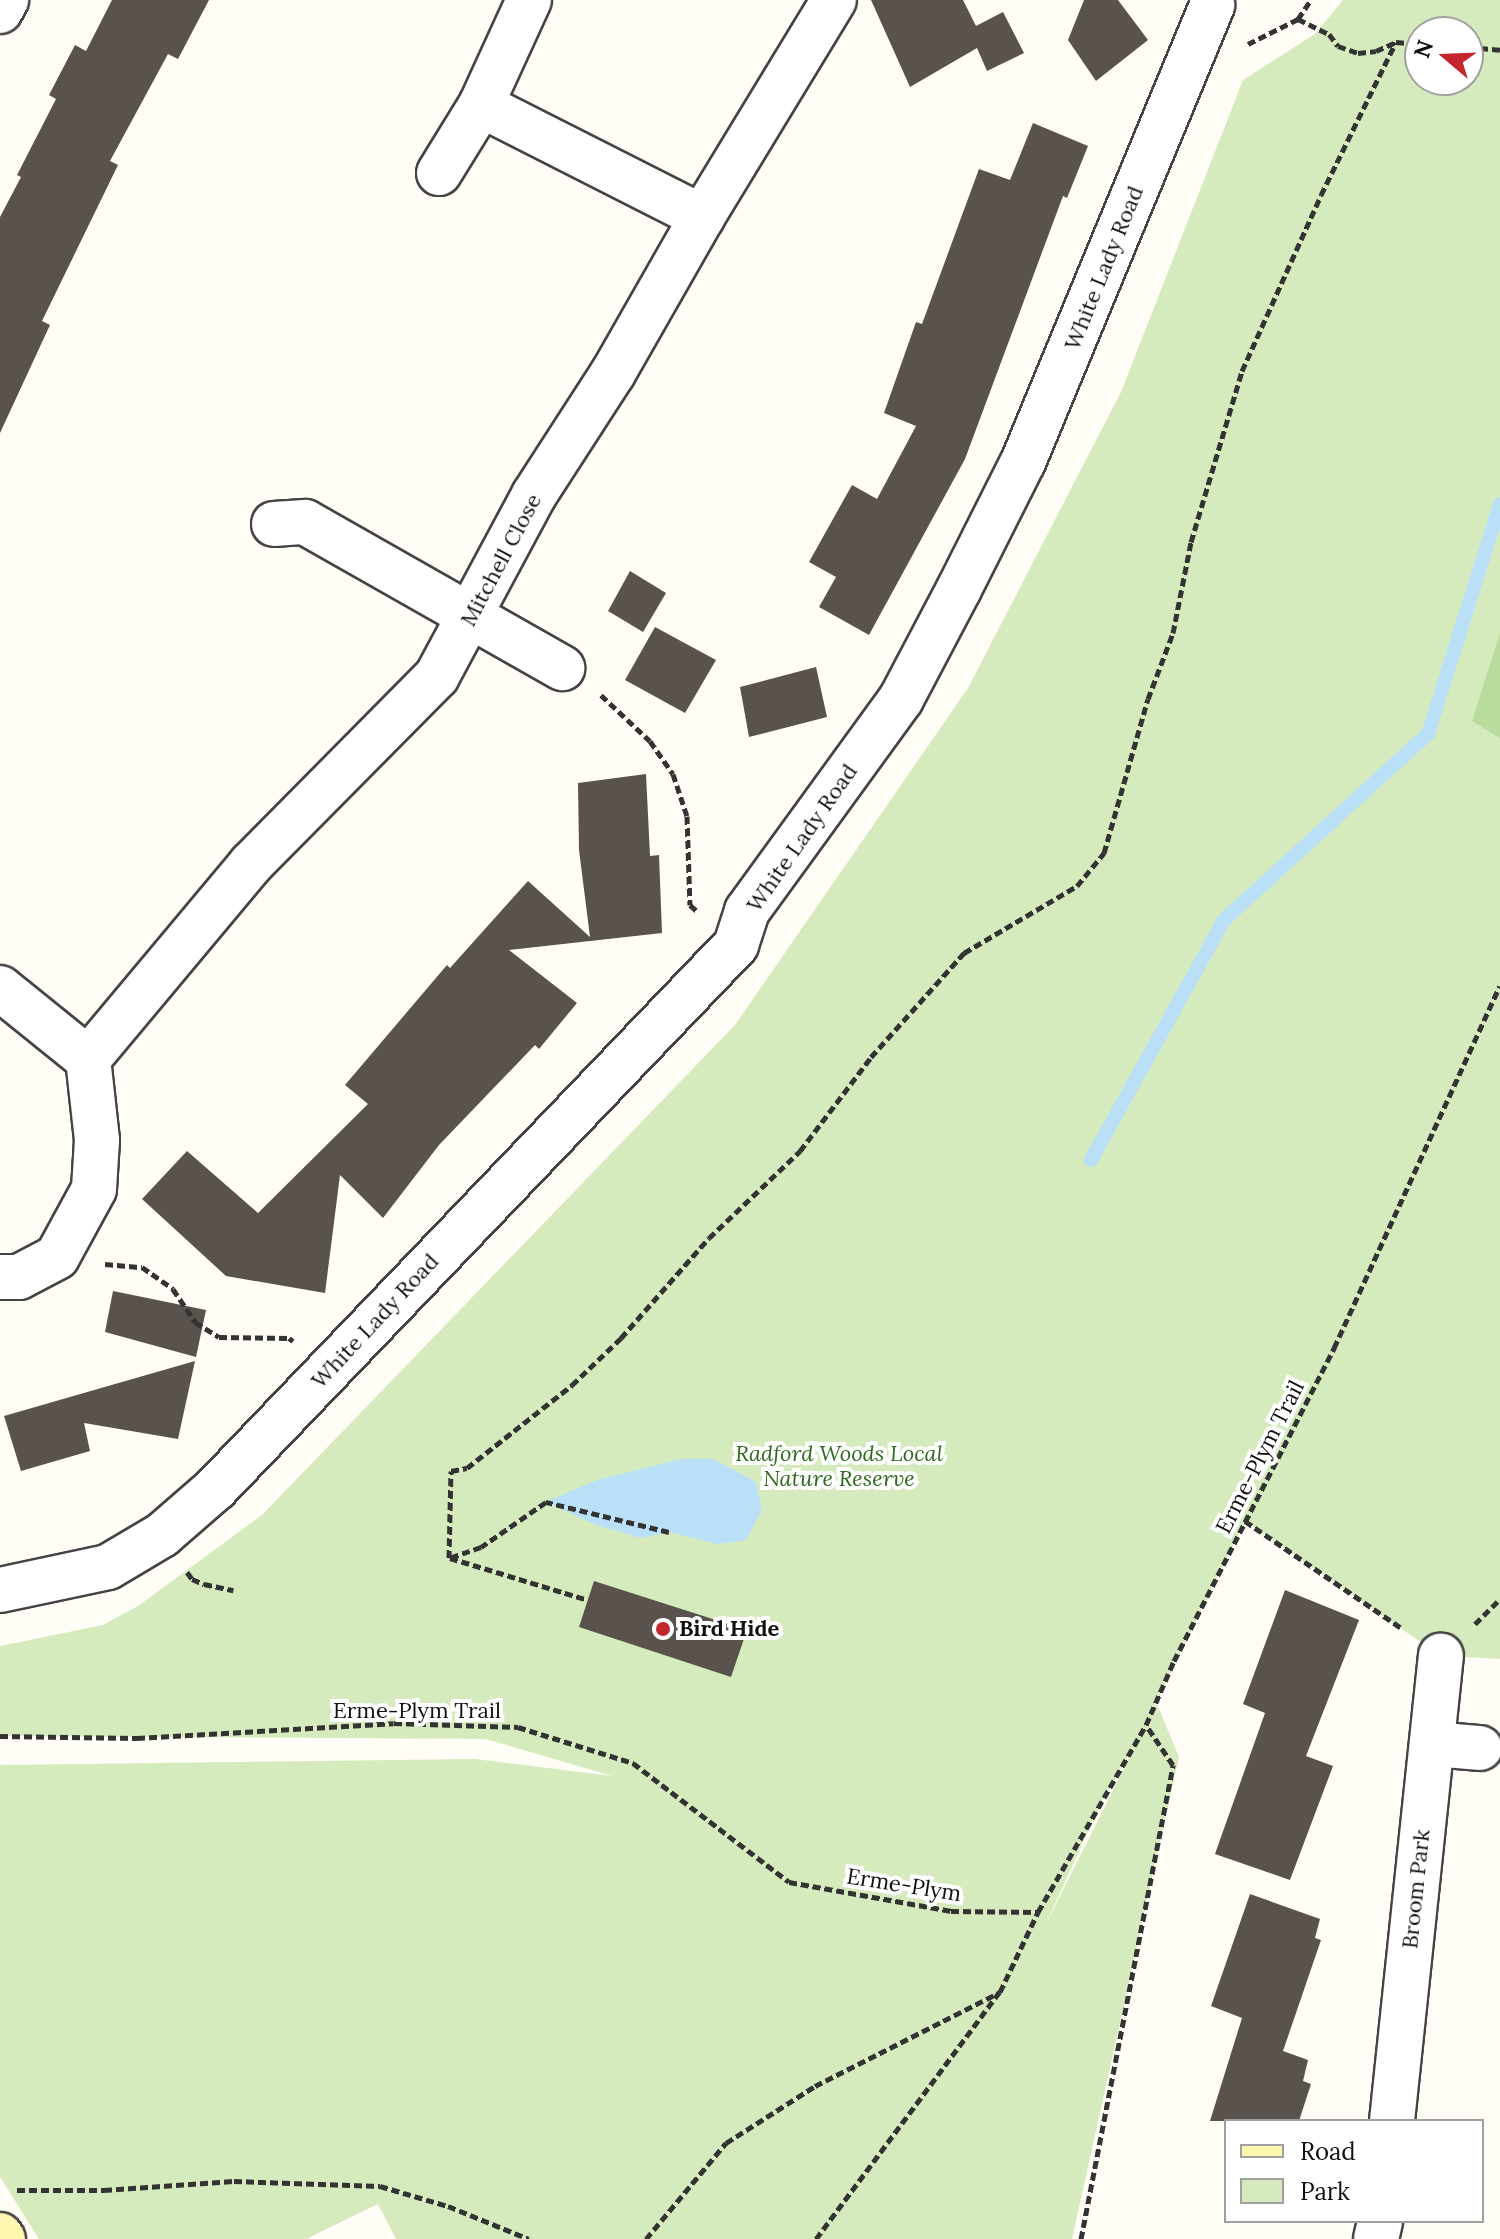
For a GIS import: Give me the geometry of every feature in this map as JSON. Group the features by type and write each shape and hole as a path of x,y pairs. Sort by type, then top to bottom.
{"street":[{"path":"0,11 6,0"},
{"path":"439,173 481,105 529,0"},
{"name":"Mitchell Close","path":"88,1059 251,864 437,676 534,495 613,373 702,217 834,0"},
{"name":"White Lady Road","path":"0,1590 108,1567 162,1535 216,1488 736,945 747,911 901,699 984,539 1023,462 1216,2"},
{"path":"481,105 702,217"},
{"path":"274,524 305,522 562,668"},
{"path":"0,988 88,1059 97,1140 94,1189 57,1257 19,1277 0,1277"},
{"name":"Broom Park","path":"1392,2119 1441,1656"},
{"path":"1432,1744 1480,1748"}],"path":[{"path":"1298,19 1329,34 1338,46 1358,53 1376,51 1396,42 1404,43"},
{"path":"449,1558 451,1471 467,1468 572,1385 621,1338 709,1238 800,1151 871,1057 964,953 1077,886 1104,853 1148,699 1173,633 1191,542 1242,371 1321,195 1396,42"},
{"path":"562,668 613,703 650,741 673,774 687,816 690,905 736,945"},
{"name":"Erme-Plym Trail","path":"816,2239 1000,1992 1038,1912 1146,1725 1174,1661 1334,1348 1500,986"},
{"path":"74,1227 102,1263 142,1267 173,1289 195,1322 219,1337 289,1338 311,1355 322,1341 340,1360"},
{"path":"449,1558 481,1547 546,1502 669,1532"},
{"path":"1245,1521 1441,1656"},
{"path":"449,1558 588,1600"},
{"name":"Erme-Plym Trail","path":"0,1736 137,1738 394,1723 518,1727 633,1763 789,1882"},
{"path":"1081,2239 1173,1765 1146,1725"},
{"name":"Erme-Plym","path":"789,1882 951,1911 1038,1912"},
{"path":"646,2239 726,2143 815,2086 1000,1992"},
{"path":"15,2190 104,2190 234,2181 380,2186 448,2206 529,2239"}],"green space":[{"name":"Radford Woods Local Nature Reserve","path":"1343,0 1500,0 1500,1659 1441,1656 1245,1521 1153,1709 1157,1704 1179,1757 1072,2239 396,2239 378,2204 306,2239 39,2239 0,2177 0,1765 475,1759 612,1776 486,1739 0,1736 0,1646 103,1625 138,1606 262,1515 735,1025 968,688 1121,392 1243,80 1315,34","holes":["1137,1742 1045,1926 1101,1803"]},
{"path":"1500,633 1500,738 1472,721"}],"water":[{"path":"681,1459 713,1459 756,1482 762,1510 746,1540 718,1544 669,1532 641,1538 596,1525 546,1502 597,1480"}],"building":[{"path":"112,0 209,0 178,59 168,54 110,161 118,165 42,321 50,325 0,433 0,217 21,177 17,175 56,99 49,95 75,45 86,51"},
{"path":"871,0 963,0 976,26 1003,12 1024,53 987,71 977,48 910,87"},
{"path":"1084,0 1118,0 1148,40 1096,81 1068,40"},
{"path":"1033,123 1088,146 1067,198 1063,196 965,459 869,635 819,607 836,577 809,562 852,485 877,499 916,426 884,413 916,322 922,324 979,169 1010,180"},
{"path":"630,571 666,593 643,632 608,611"},
{"path":"655,627 716,660 685,713 625,680"},
{"path":"816,667 827,717 749,737 740,687"},
{"path":"646,774 650,856 659,855 662,933 509,950 577,1003 539,1049 535,1045 439,1145 383,1218 340,1175 325,1293 226,1276 142,1199 187,1151 258,1213 368,1104 345,1085 447,965 450,968 528,881 590,937 579,850 578,783"},
{"path":"113,1291 206,1310 196,1357 105,1332"},
{"path":"195,1361 178,1439 84,1423 90,1451 21,1471 4,1416"},
{"name":"Bird Hide","path":"594,1581 747,1630 731,1677 579,1627"},
{"path":"1285,1590 1359,1620 1306,1756 1333,1766 1290,1880 1215,1854 1265,1713 1243,1704"},
{"path":"1250,1894 1320,1919 1315,1938 1321,1940 1283,2051 1308,2060 1303,2081 1311,2084 1300,2119 1210,2121 1242,2018 1211,2006"}],"waterway":[{"path":"1091,1160 1224,920 1428,734 1500,504"}],"place":[{"name":"Bird Hide","path":"663,1629"}]}
